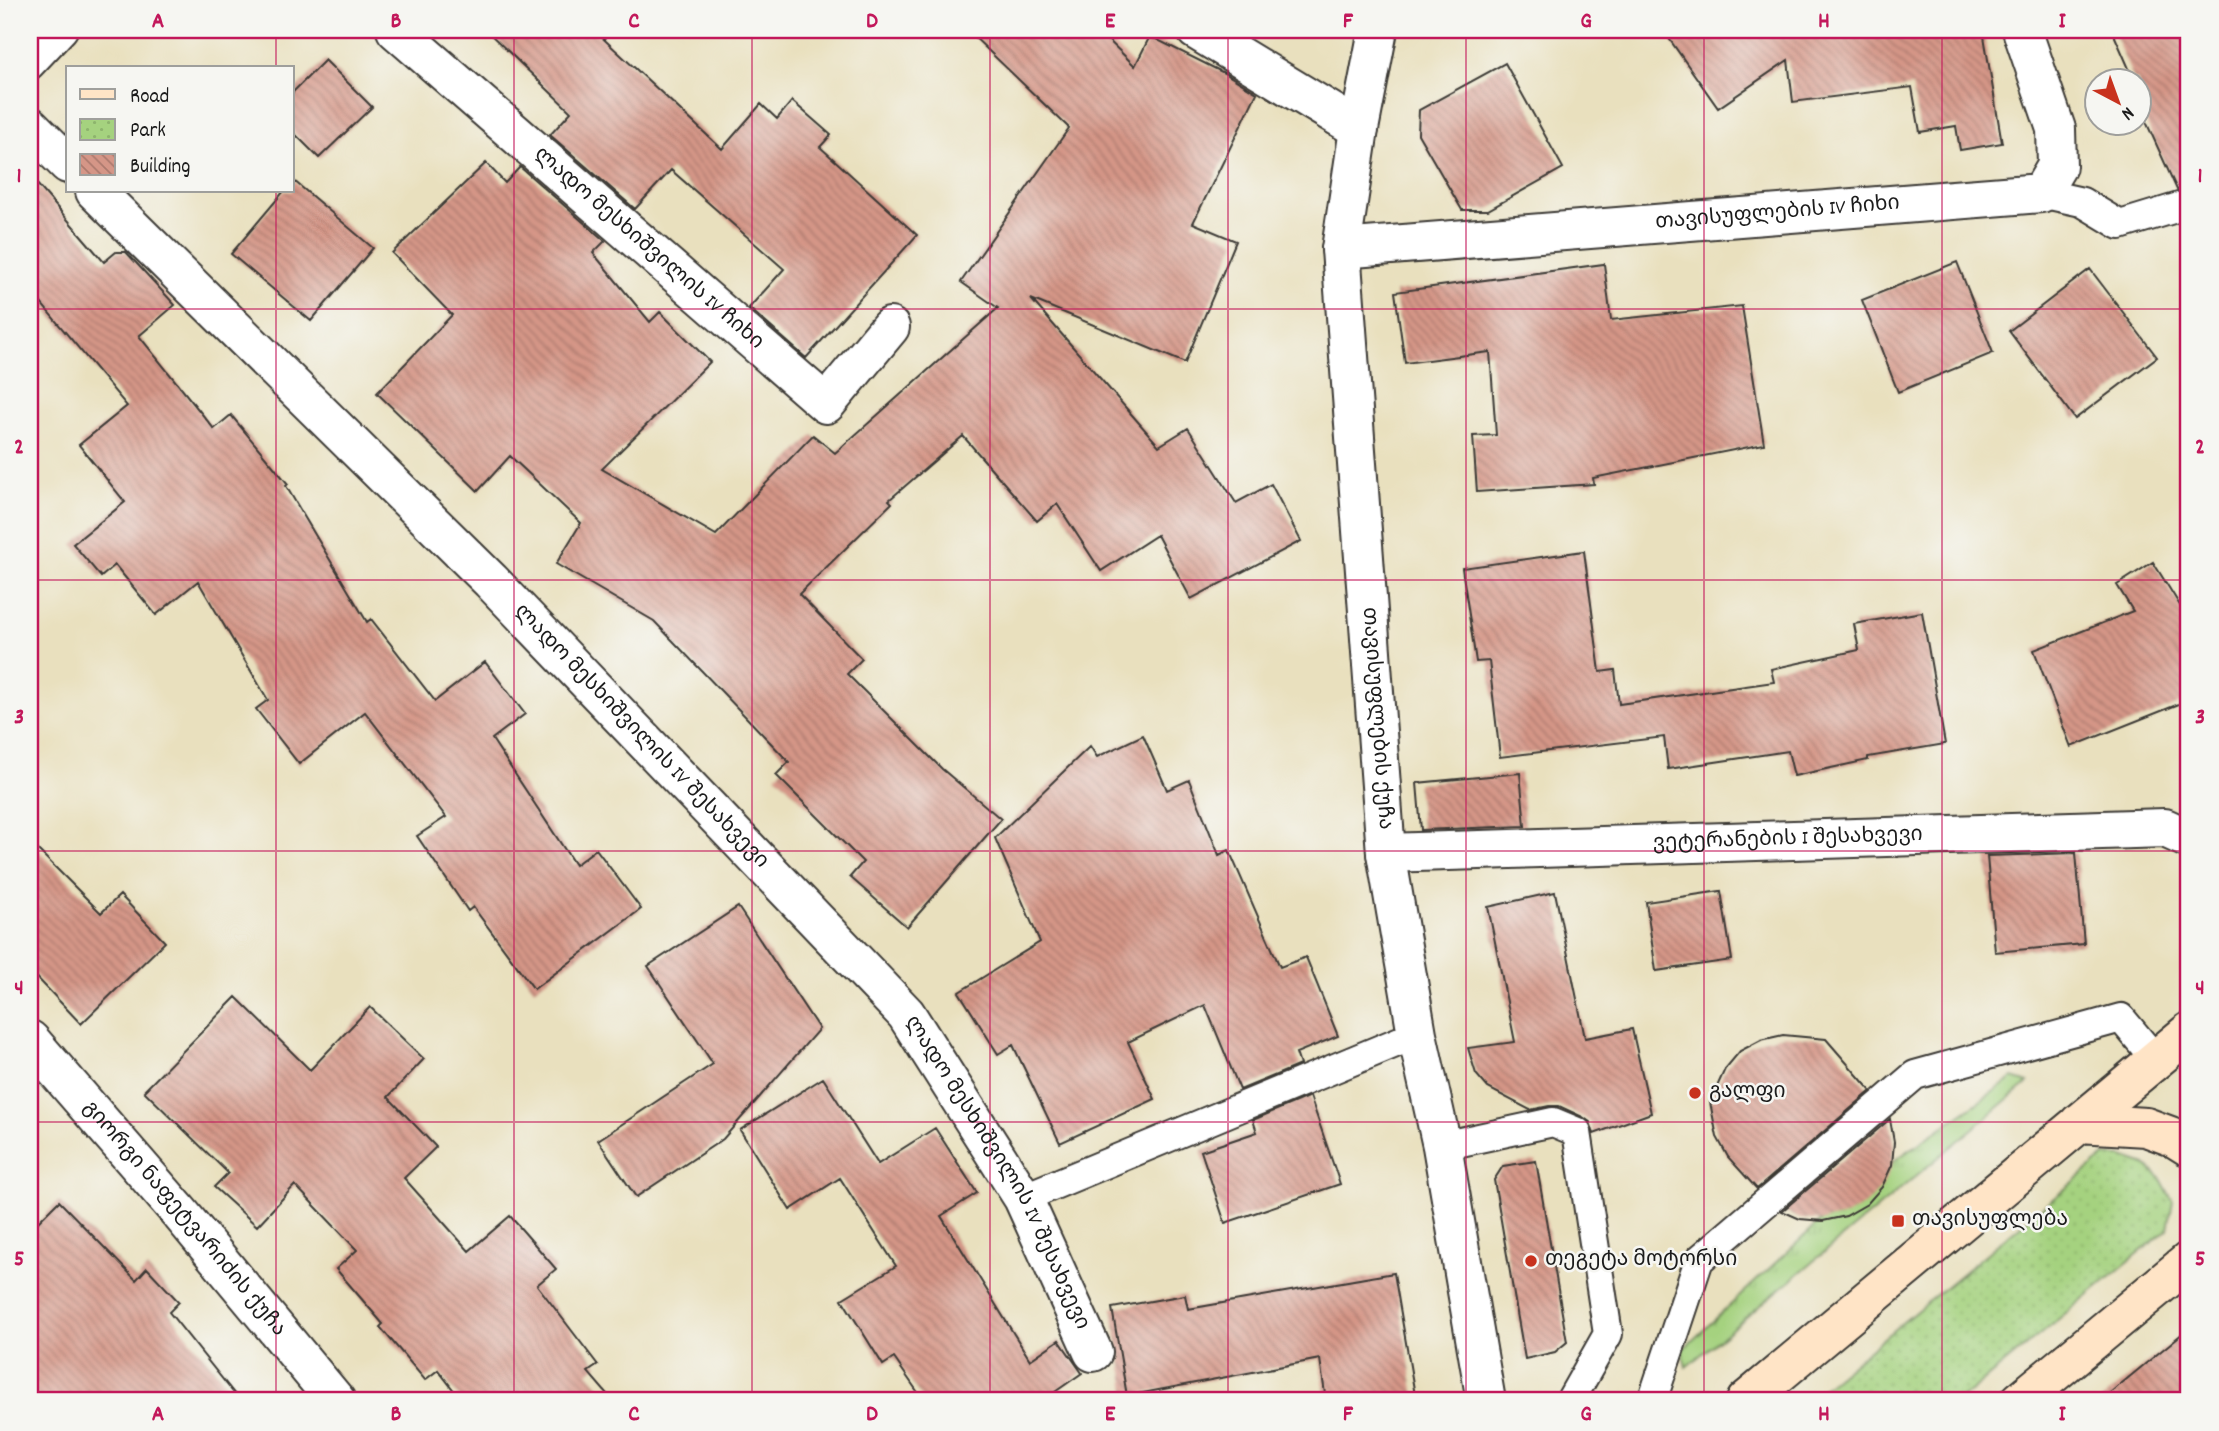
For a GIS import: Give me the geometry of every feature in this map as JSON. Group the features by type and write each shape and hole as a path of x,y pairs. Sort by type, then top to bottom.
{"main road":[{"path":"1746,1401 2189,1032"},
{"path":"2079,1122 2146,1127 2189,1147"},
{"path":"2020,1401 2189,1261"}],"street":[{"name":"ლადო მესხიშვილის IV ჩიხი","path":"396,30 826,404 890,327"},
{"path":"1196,30 1359,130"},
{"name":"თავისუფლების ქუჩა","path":"1378,30 1341,249 1386,853 1417,1034 1442,1146 1486,1401"},
{"path":"2022,30 2056,129 2057,166 2041,193"},
{"path":"30,126 66,162"},
{"name":"ლადო მესხიშვილის IV შესახვევი","path":"96,192 491,581 906,1014 1023,1198 1093,1352"},
{"name":"თავისუფლების IV ჩიხი","path":"1341,249 2041,193"},
{"name":"ვეტერანების I შესახვევი","path":"1386,853 2165,828 2189,839"},
{"name":"გიორგი ნაფეტვარიძის ქუჩა","path":"30,1041 180,1213 336,1401"}],"lane":[{"path":"30,65 64,30"},
{"path":"2041,193 2082,202 2120,225 2189,204"},
{"path":"1652,1401 1699,1260 1915,1075 2121,1018 2156,1060"},
{"path":"1023,1198 1417,1034"},
{"path":"1442,1146 1552,1122 1577,1132 1608,1334 1570,1401"}],"green space":[{"path":"2013,1078 2028,1083 1686,1367 1682,1350 1858,1186"},
{"path":"2105,1156 2123,1157 2146,1165 2161,1179 2173,1201 2168,1229 1959,1401 1807,1401"}],"building":[{"path":"486,30 594,30 722,149 761,104 777,119 792,101 831,135 820,147 917,235 806,358 749,308 784,269 671,170 635,209 550,135 571,112"},
{"path":"967,30 1098,30 1135,66 1150,36 1226,74 1257,93 1193,223 1236,241 1185,363 1031,299 1159,446 1188,428 1236,503 1271,484 1301,541 1191,599 1157,535 1101,571 1057,504 1037,521 963,436 889,500 892,503 799,594 862,659 847,674 942,769 1001,819 907,927 850,877 863,862 776,775 789,762 654,621 556,564 581,523 510,456 478,491 377,393 452,315 392,253 486,163 505,183 520,167 605,241 593,253 650,322 660,312 710,362 602,469 716,535 813,435 835,453 998,308 961,282 1069,128"},
{"path":"1663,30 1983,30 2002,143 1960,150 1956,126 1920,132 1912,87 1793,102 1788,60 1718,108"},
{"path":"2112,30 2189,30 2189,188 2177,190 2152,135 2152,66 2128,66"},
{"path":"325,60 372,107 319,158 294,133 294,91"},
{"path":"1505,63 1563,168 1488,210 1462,210 1418,134 1419,110"},
{"path":"30,176 104,262 116,252 126,252 175,305 139,336 214,429 231,415 288,484 286,486 367,622 371,619 435,701 485,662 525,714 492,739 575,865 596,849 641,909 534,989 473,907 468,911 417,836 446,817 365,712 299,764 256,709 268,700 198,581 156,615 115,565 101,577 73,544 125,502 79,445 127,406 30,290"},
{"path":"294,181 373,248 311,321 231,254 283,192 294,192"},
{"path":"1957,262 1993,353 1898,392 1862,300"},
{"path":"1604,264 1611,320 1742,306 1764,444 1593,478 1594,484 1477,492 1473,436 1496,435 1490,352 1405,363 1395,292"},
{"path":"2090,269 2157,357 2075,419 2009,331"},
{"path":"1584,551 1600,672 1615,670 1619,704 1774,682 1771,669 1859,650 1854,624 1922,612 1945,744 1868,757 1868,760 1794,776 1788,751 1668,769 1664,737 1500,757 1489,661 1476,662 1462,568"},
{"path":"2153,562 2189,620 2189,700 2071,747 2034,650 2133,611 2117,585"},
{"path":"1143,735 1167,790 1189,780 1219,855 1229,850 1280,967 1306,957 1338,1036 1296,1053 1300,1065 1240,1090 1205,1005 1128,1042 1155,1099 1060,1143 1013,1045 998,1054 959,992 1040,942 995,838 1090,746 1097,757"},
{"path":"1520,773 1525,826 1421,830 1417,783"},
{"path":"30,842 101,913 120,895 165,942 81,1024 30,970"},
{"path":"2076,853 2084,944 1995,952 1987,856"},
{"path":"1721,891 1732,960 1656,971 1646,902"},
{"path":"1555,892 1585,1038 1632,1029 1651,1113 1594,1134 1590,1122 1559,1106 1530,1110 1488,1088 1476,1074 1468,1048 1515,1042 1488,907"},
{"path":"738,907 819,1029 723,1139 636,1197 598,1140 713,1064 648,966"},
{"path":"236,997 310,1070 370,1007 424,1059 388,1097 436,1147 404,1178 469,1251 510,1216 556,1269 537,1285 598,1365 588,1372 613,1401 462,1401 438,1370 425,1380 380,1327 383,1324 336,1269 357,1250 295,1185 257,1226 214,1187 228,1173 144,1091"},
{"path":"1783,1035 1826,1039 1871,1091 1757,1189 1728,1157 1717,1137 1710,1102 1725,1069 1740,1051 1761,1040"},
{"path":"823,1078 878,1164 935,1128 977,1193 941,1216 1030,1360 1059,1340 1082,1373 1052,1394 1056,1401 924,1401 894,1358 883,1365 842,1299 896,1266 840,1178 790,1210 740,1130"},
{"path":"1310,1096 1340,1184 1225,1223 1201,1151 1257,1132 1253,1120"},
{"path":"1890,1119 1894,1142 1892,1165 1882,1187 1867,1204 1846,1216 1823,1221 1800,1219 1782,1211"},
{"name":"თეგეტა მოტორსი","path":"1536,1161 1567,1342 1555,1352 1525,1359 1494,1180 1503,1166"},
{"path":"59,1201 136,1280 147,1268 179,1302 169,1312 240,1401 30,1401 30,1230"},
{"path":"1394,1273 1416,1401 1326,1401 1320,1359 1127,1396 1112,1308 1185,1295 1188,1309"},
{"path":"2189,1328 2189,1401 2100,1401"}],"place":[{"name":"გალფი","path":"1695,1093"},
{"name":"თავისუფლება","path":"1898,1221"},
{"name":"თეგეტა მოტორსი","path":"1531,1261"}]}
